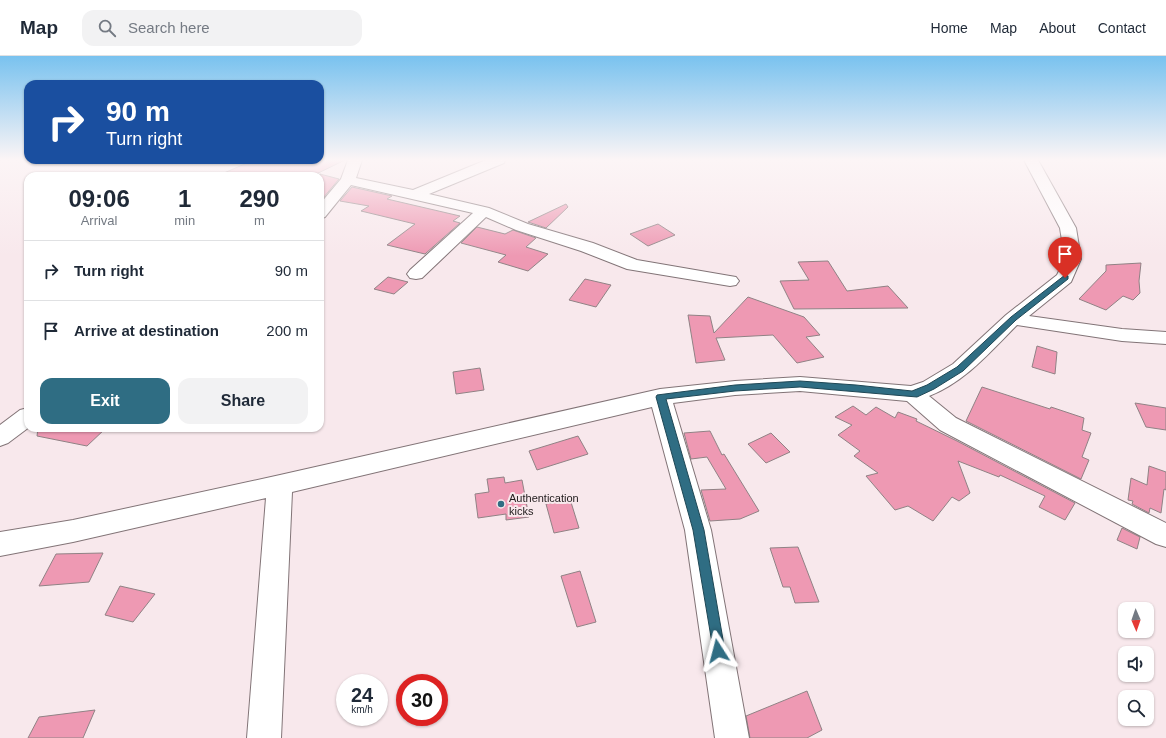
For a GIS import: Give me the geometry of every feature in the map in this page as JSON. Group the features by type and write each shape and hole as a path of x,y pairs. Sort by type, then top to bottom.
{"street":[{"path":"324,209 338,192"},
{"path":"400,192 484,211 522,227 587,247 633,265 730,281"},
{"path":"414,195 422,192"},
{"path":"0,544 73,530 280,485 660,397 735,388 800,384 913,394 931,387 960,369 1014,319 1065,278 1073,259 1068,228 1048,192"},
{"path":"416,274 484,211"},
{"path":"1014,319 1122,335 1166,338"},
{"path":"913,394 948,424 1166,536"},
{"path":"660,397 698,530 732,738"},
{"path":"0,437 24,419"},
{"path":"264,738 280,485"}],"building":[{"path":"324,192 328,192 324,197"},
{"path":"348,192 373,192 392,196 387,199 460,216 453,221 460,223 425,254 387,245 415,224 361,211 369,206 340,201"},
{"path":"566,204 568,207 546,228 528,222"},
{"path":"658,224 675,235 648,246 630,234"},
{"path":"477,227 505,234 513,230 536,238 526,247 548,254 528,271 498,262 506,255 461,243"},
{"path":"828,261 847,291 888,286 908,308 794,309 780,281 809,280 798,262"},
{"path":"1141,263 1139,281 1140,293 1133,300 1123,296 1106,310 1079,299 1106,271 1106,265"},
{"path":"388,277 408,282 394,294 374,289"},
{"path":"585,279 611,285 596,307 569,300"},
{"path":"748,297 804,317 820,335 806,337 824,357 797,363 773,335 716,338 725,360 696,363 688,315 710,316 714,333"},
{"path":"1037,346 1057,352 1055,374 1032,367"},
{"path":"480,368 484,390 456,394 453,372"},
{"path":"982,387 1050,409 1051,407 1084,418 1082,430 1091,433 1082,457 1089,460 1081,479 966,421"},
{"path":"1135,403 1166,408 1166,430 1146,427"},
{"path":"853,406 866,415 876,407 895,418 898,412 917,419 916,421 1075,503 1065,520 1039,507 1045,496 1000,475 999,477 958,461 970,493 959,501 952,497 933,521 908,506 895,510 866,476 878,473 854,456 860,451 838,435 852,425 835,417"},
{"path":"710,431 722,455 724,454 759,511 740,519 710,521 701,490 726,489 707,457 691,459 684,433"},
{"path":"38,432 102,432 87,446 37,436"},
{"path":"771,433 790,452 766,463 748,444"},
{"path":"578,436 588,454 537,470 529,451"},
{"path":"1149,466 1166,472 1166,490 1164,489 1161,513 1150,508 1149,513 1132,504 1133,501 1128,500 1131,478 1147,485"},
{"name":"Authentication kicks","path":"504,477 505,483 522,480 529,517 506,520 506,514 478,518 475,494 489,492 487,479"},
{"path":"570,499 579,528 554,533 546,504"},
{"path":"1122,528 1140,537 1137,549 1117,540"},
{"path":"798,547 819,602 795,603 790,587 783,587 770,548"},
{"path":"103,553 89,582 39,586 56,554"},
{"path":"580,571 596,622 577,627 561,576"},
{"path":"120,586 155,594 133,622 105,615"},
{"path":"807,691 822,730 807,738 750,738 746,716"},
{"path":"95,710 83,738 28,738 39,717"}],"place":[{"name":"Authentication kicks","path":"501,504"}],"route":[{"path":"718,651 698,530 660,397 735,388 800,384 913,394 931,387 960,369 1014,319 1065,278"}]}
